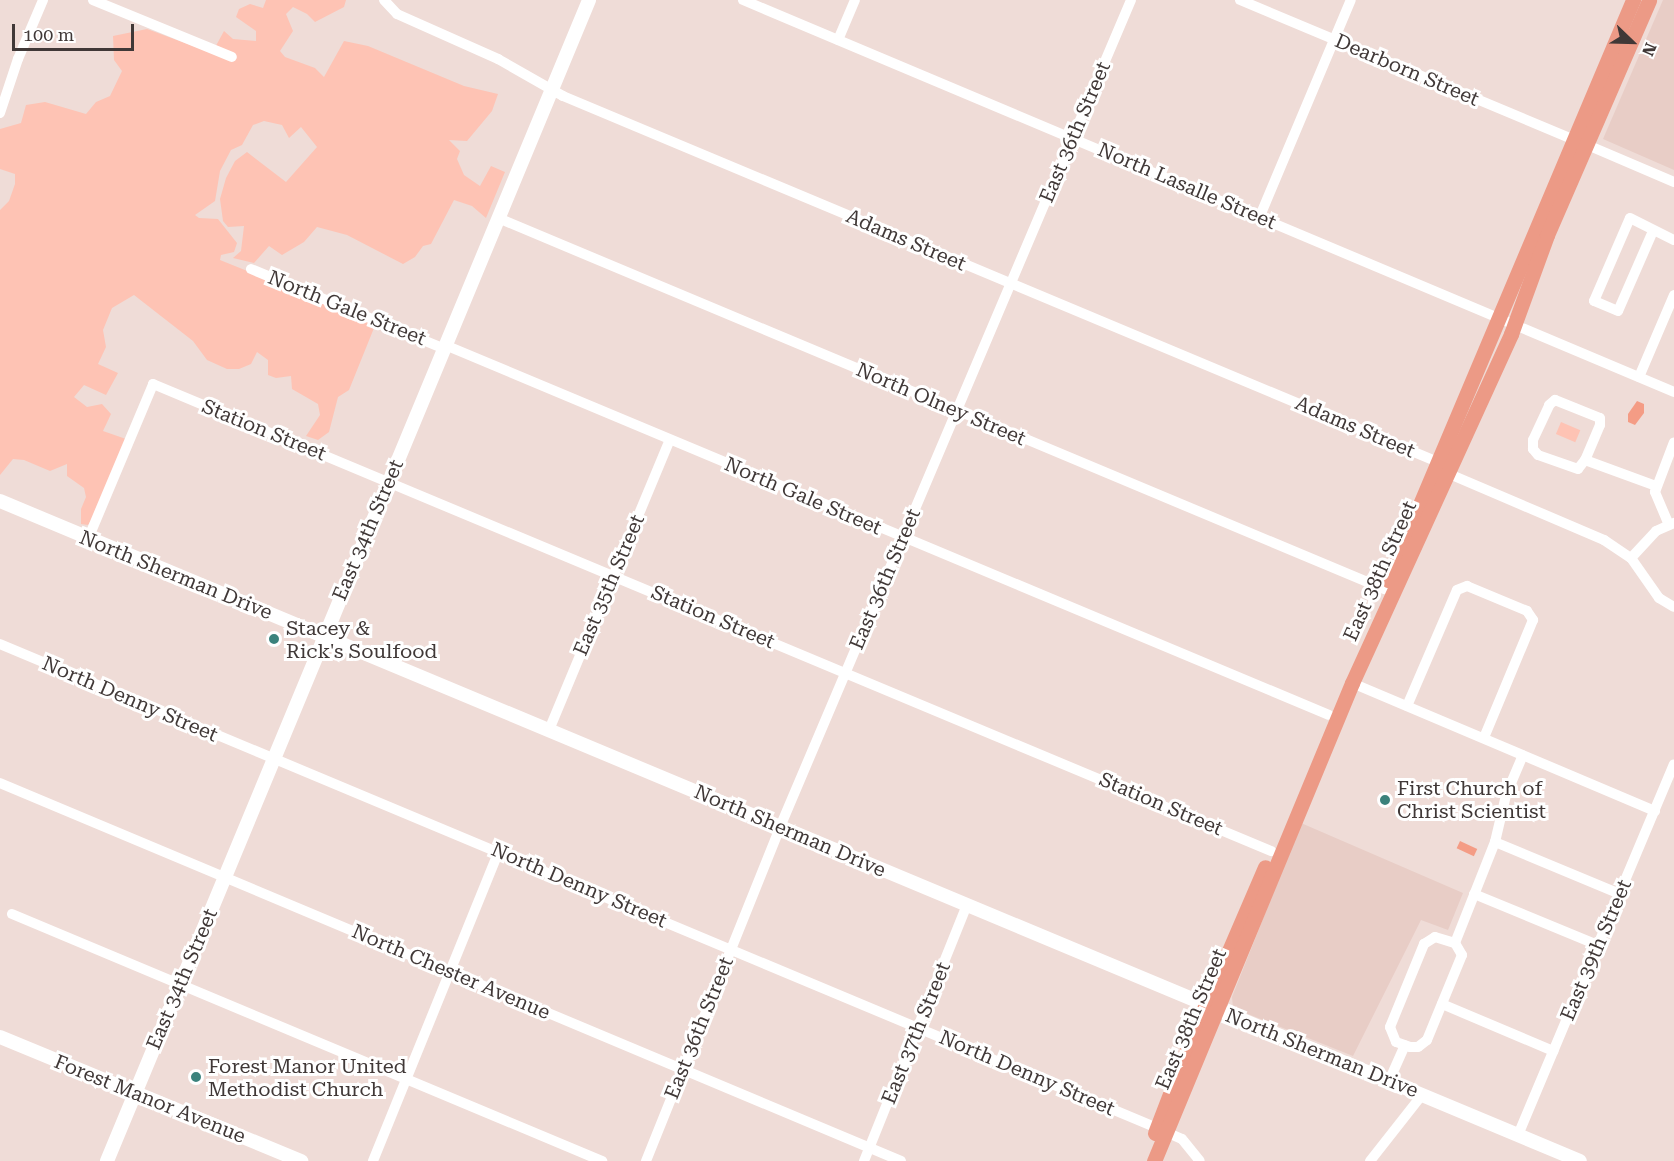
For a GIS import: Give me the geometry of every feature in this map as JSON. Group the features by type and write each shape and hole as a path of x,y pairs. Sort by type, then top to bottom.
{"main road":[{"name":"East 34th Street","path":"108,1161 323,636 589,0"},
{"name":"East 38th Street","path":"1154,1161 1162,1130 1271,851 1329,715 1384,589 1515,324 1579,142 1633,0"},
{"name":"East 38th Street","path":"1211,1008 1443,467 1499,316 1579,142 1648,0"},
{"name":"North Sherman Drive","path":"0,501 1580,1161"},
{"name":"Forest Manor Avenue","path":"0,1037 301,1161"},
{"name":"East 38th Street","path":"1144,1161 1162,1130"}],"street":[{"path":"0,113 18,59 43,0"},
{"path":"93,0 232,57"},
{"name":"Adams Street","path":"384,0 397,14 498,59 552,90 1443,467 1588,532 1631,558"},
{"name":"North Lasalle Street","path":"743,0 1499,316 1674,392"},
{"path":"838,40 855,0"},
{"name":"East 36th Street","path":"646,1161 780,827 1131,0"},
{"name":"Dearborn Street","path":"1240,0 1674,182"},
{"path":"1260,216 1351,0"},
{"name":"North Olney Street","path":"498,218 1384,589"},
{"path":"1653,231 1618,311 1594,301 1630,218 1674,240"},
{"name":"North Gale Street","path":"251,269 444,346 1329,715"},
{"path":"1639,377 1674,295"},
{"name":"Station Street","path":"88,539 153,384 1271,851"},
{"path":"1552,401 1564,401 1600,418 1600,425 1585,460 1581,467 1573,470 1538,455 1533,449 1533,440 1552,401"},
{"name":"East 35th Street","path":"549,730 670,440"},
{"path":"1674,442 1655,492 1671,524 1648,538 1631,558 1659,598 1674,607"},
{"path":"1585,460 1656,486"},
{"path":"1407,706 1456,590 1467,586 1527,611 1532,617 1532,623 1484,738"},
{"name":"North Denny Street","path":"0,644 1162,1130 1182,1139 1200,1161"},
{"path":"1352,683 1655,811"},
{"path":"1455,943 1494,842 1506,795 1523,755"},
{"name":"East 39th Street","path":"1518,1135 1674,764"},
{"name":"North Chester Avenue","path":"0,783 901,1161"},
{"path":"1494,842 1620,894"},
{"path":"373,1161 499,851"},
{"path":"1474,894 1599,945"},
{"name":"East 37th Street","path":"864,1161 967,905"},
{"path":"12,914 602,1161"},
{"path":"1435,937 1455,943 1462,955 1442,1004 1427,1040 1414,1048 1394,1039 1390,1028 1424,944 1435,937"},
{"path":"1442,1004 1554,1051"},
{"path":"1389,1081 1405,1045"},
{"path":"1370,1161 1422,1095"}],"shaded area":[{"path":"266,0 346,0 344,7 315,22 307,14 293,7 286,14 293,31 280,51 285,57 315,68 324,77 344,41 368,46 464,86 498,94 492,111 467,141 449,140 460,151 457,159 464,175 480,186 491,166 505,172 486,218 472,206 454,200 431,244 423,246 415,257 403,264 347,235 317,227 304,242 282,255 269,246 254,263 233,258 241,251 244,226 228,227 223,221 220,199 226,178 235,161 247,152 286,182 317,147 301,127 289,138 282,125 264,121 253,125 242,145 231,150 220,171 215,201 195,215 199,218 218,219 237,243 234,252 221,255 220,260 376,323 349,390 338,397 329,432 318,440 306,436 320,415 318,404 292,389 291,376 276,378 268,375 268,360 257,352 251,364 239,369 227,369 207,360 193,341 134,295 112,308 103,330 106,347 98,364 118,373 106,395 84,385 74,397 87,407 102,404 111,414 103,431 126,439 95,515 88,525 81,524 81,509 86,497 84,488 67,476 67,464 50,471 24,460 13,459 0,475 0,210 9,201 15,184 15,174 0,169 0,129 21,123 26,105 45,102 86,114 96,102 110,96 122,71 114,60 113,36 147,29 212,53 224,31 233,39 256,41 256,31 236,17 239,9 250,4 263,8"},
{"path":"1663,0 1674,0 1674,170 1603,139"},
{"path":"1637,401 1644,404 1644,413 1635,425 1628,422 1628,414"},
{"path":"1561,422 1580,430 1575,442 1556,434"},
{"path":"1301,823 1463,893 1448,930 1421,920 1353,1056 1233,1008 1232,997"},
{"path":"1460,841 1477,849 1474,856 1457,848"}],"place":[{"name":"Stacey & Rick's Soulfood","path":"274,639"},
{"name":"First Church of Christ Scientist","path":"1385,800"},
{"name":"Forest Manor United Methodist Church","path":"196,1077"}]}
